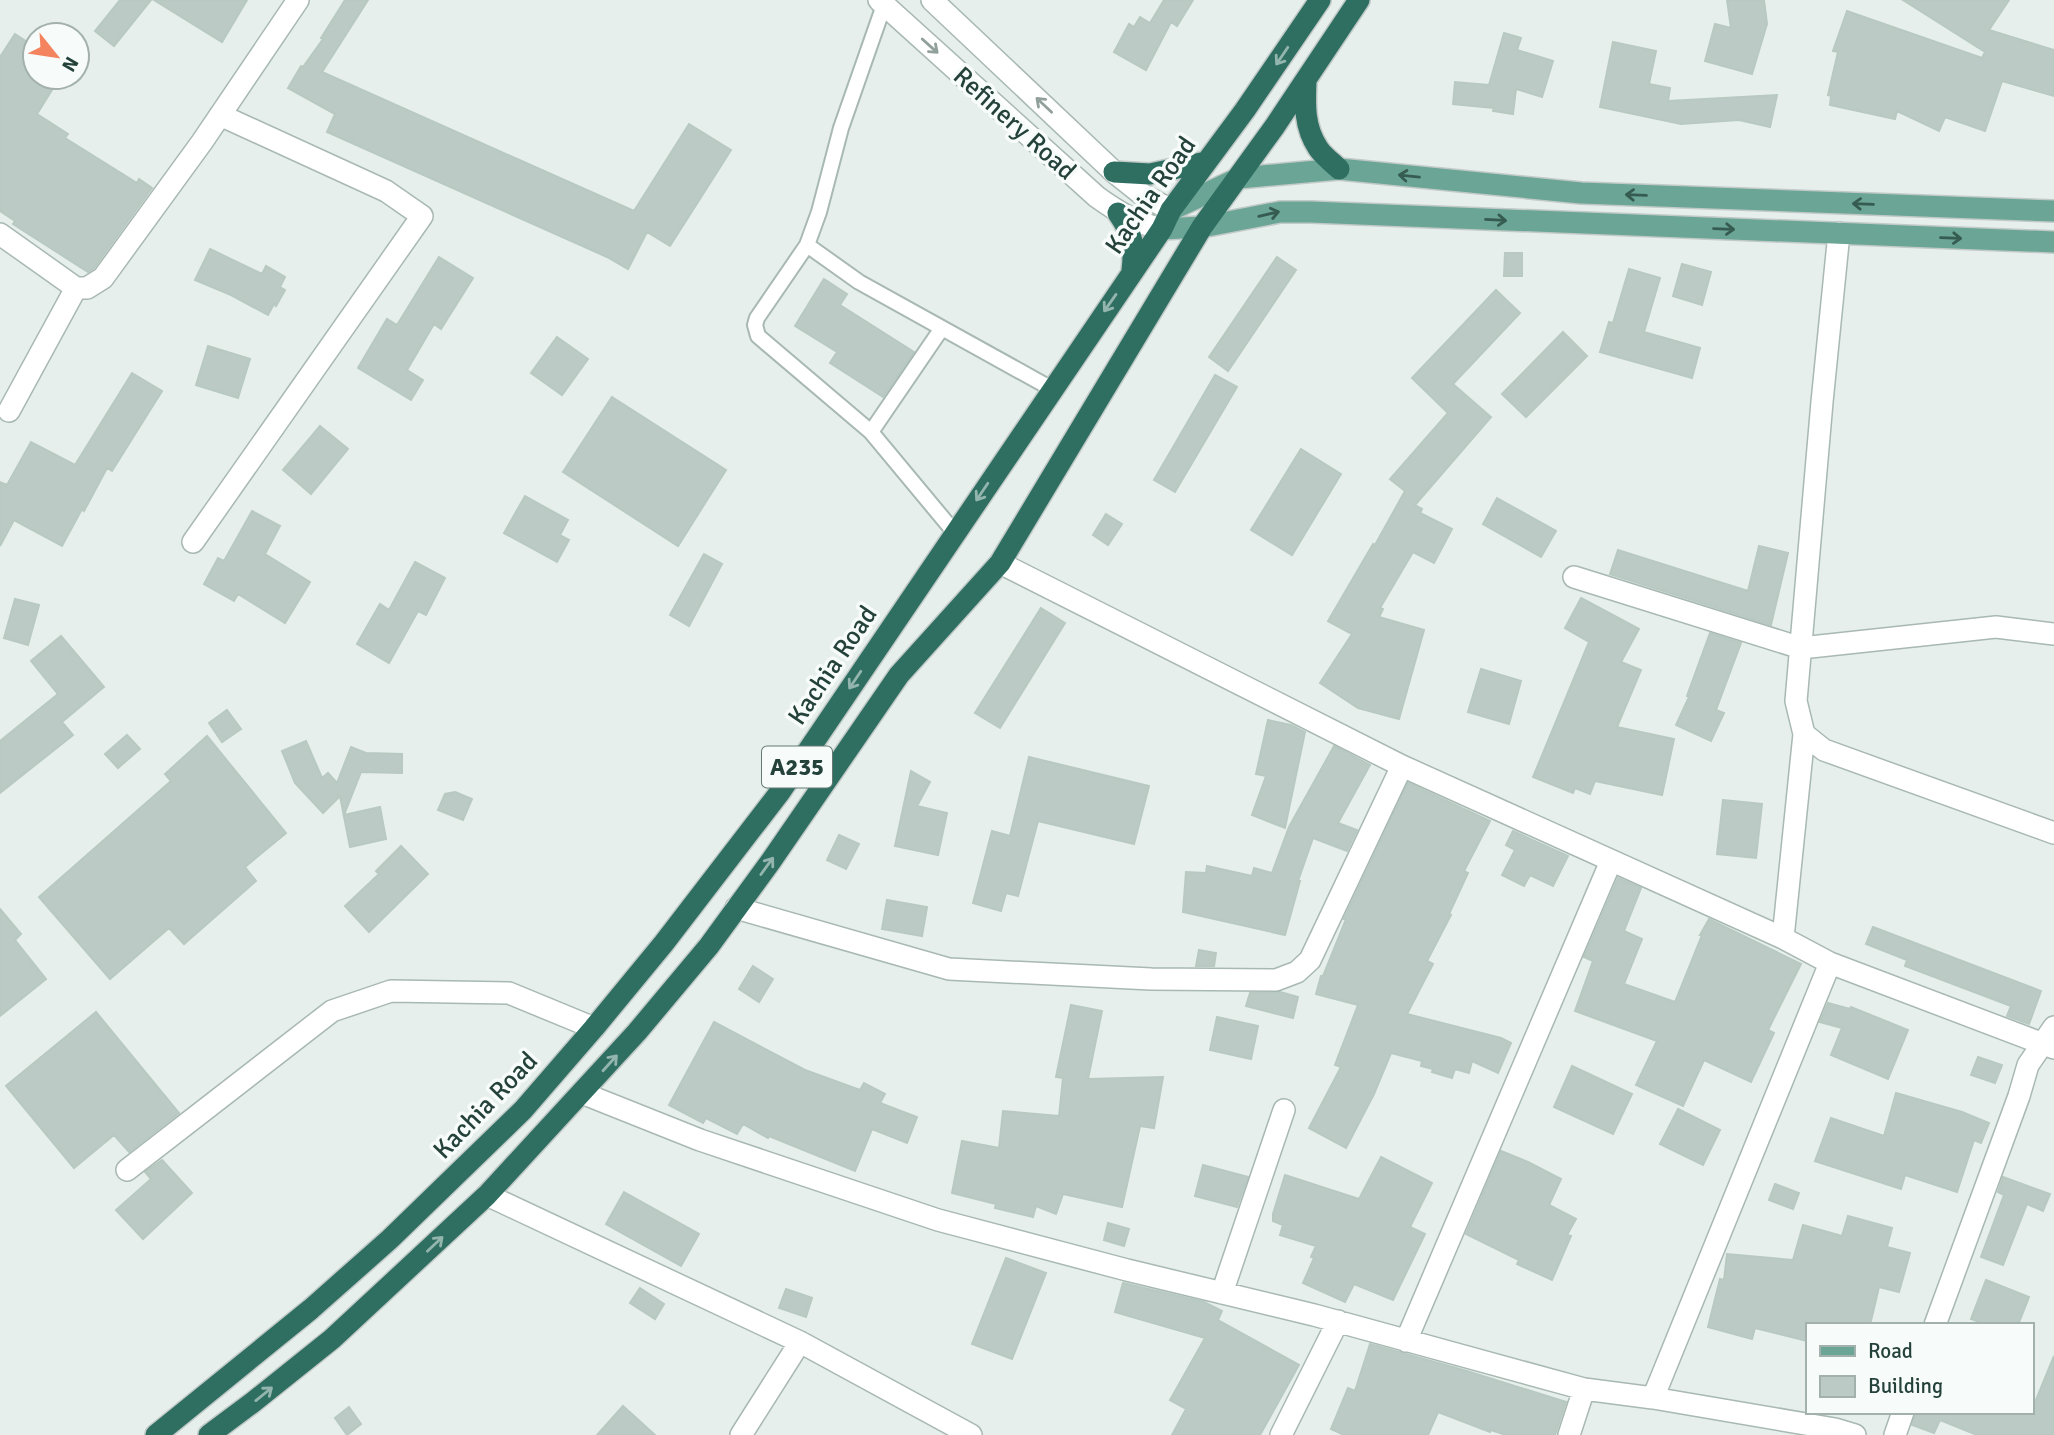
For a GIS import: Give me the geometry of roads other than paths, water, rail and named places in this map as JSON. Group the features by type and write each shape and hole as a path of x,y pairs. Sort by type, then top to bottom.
{"highway":[{"name":"Kachia Road","path":"156,1435 301,1318 390,1239 523,1110 664,943 780,792 1167,219 1320,0"},
{"name":"A235","path":"209,1435 332,1339 487,1195 637,1032 709,946 899,675 1000,563 1202,227 1275,126 1359,0"},
{"path":"1306,80 1304,105 1307,125 1318,149 1339,169"},
{"path":"1245,110 1254,125 1262,128 1275,126"},
{"path":"1114,172 1150,174 1206,162"},
{"path":"1118,213 1133,239 1132,271"}],"main road":[{"path":"1167,219 1239,178 1339,169 1581,193 2054,211"},
{"path":"1167,219 1202,227 1280,212 1311,212 2054,242"}],"street":[{"path":"0,234 76,288 87,288 103,278 220,115 298,0"},
{"name":"Refinery Road","path":"932,0 1167,219"},
{"name":"Refinery Road","path":"882,2 1118,213 1140,224 1167,219"},
{"path":"192,542 422,216 386,191 220,115"},
{"path":"1070,130 1081,182"},
{"path":"1783,938 1804,734 1796,701 1839,233"},
{"path":"9,411 76,288"},
{"path":"1000,563 1402,766 1783,938 1829,962 2050,1040 2028,1065 2020,1096 1936,1323"},
{"path":"1574,576 1801,648 1996,627 2054,634"},
{"path":"1804,734 1824,750 2054,833"},
{"path":"736,908 949,969 1151,979 1276,980 1297,972 1310,960 1402,766"},
{"path":"1406,1341 1611,861"},
{"path":"1653,1398 1829,962"},
{"path":"127,1170 332,1011 391,991 509,993 594,1028"},
{"path":"582,1093 700,1140 939,1220 1127,1270 1338,1321 1584,1390 1653,1398 1841,1433"},
{"path":"1222,1293 1284,1110"},
{"path":"487,1195 800,1342 971,1435"},
{"path":"1281,1435 1338,1321"},
{"path":"741,1435 800,1342"},
{"path":"1569,1435 1584,1390"},
{"path":"1895,1435 1902,1414"}],"lane":[{"path":"882,2 807,245 757,318 755,325 758,336 871,432 955,533"},
{"path":"807,245 859,282 1052,389"},
{"path":"871,432 942,328"}]}
